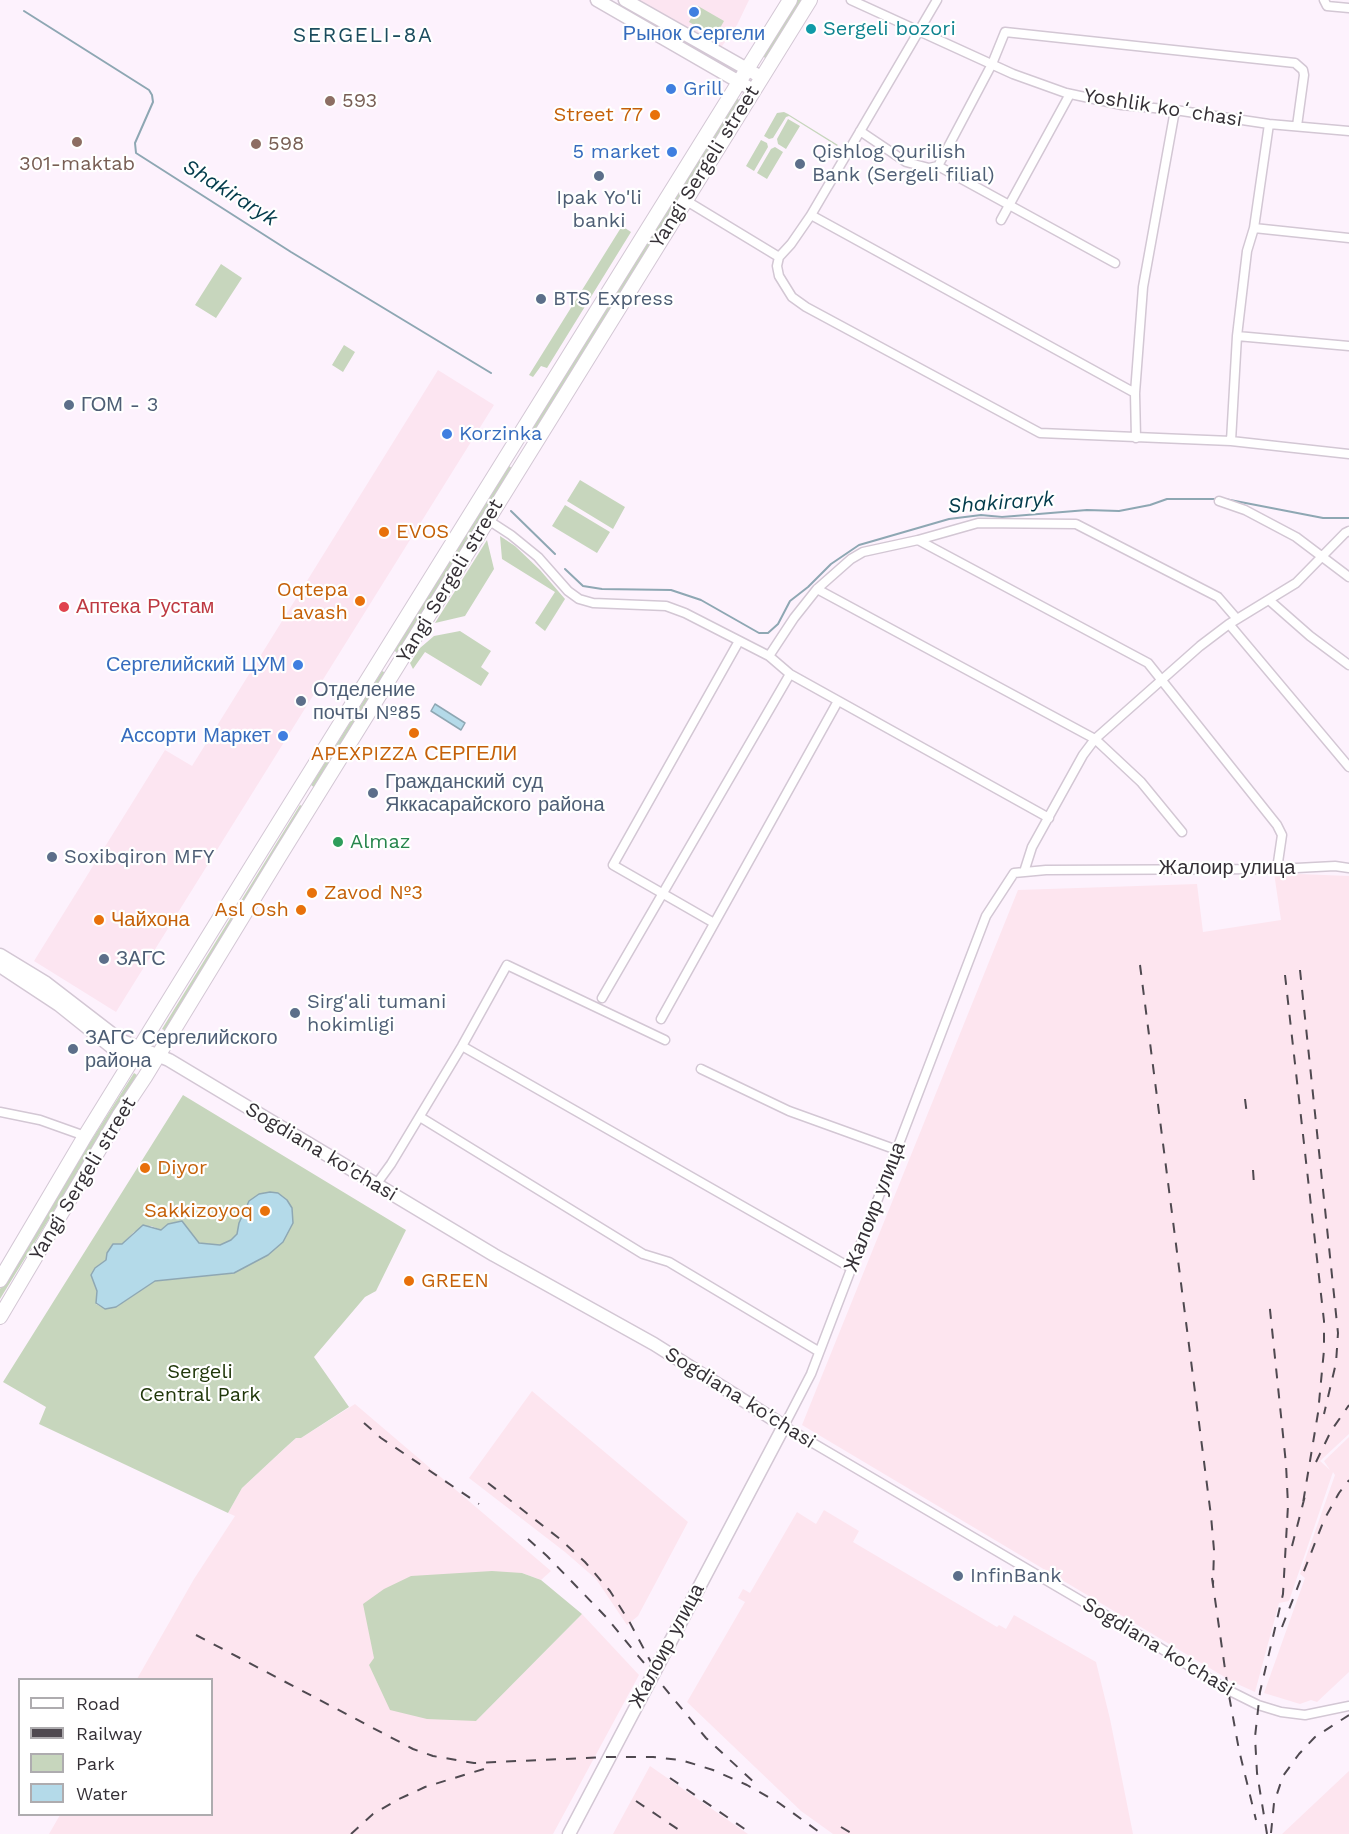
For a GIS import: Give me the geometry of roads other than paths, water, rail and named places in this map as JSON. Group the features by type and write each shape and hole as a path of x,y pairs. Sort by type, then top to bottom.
{"main road":[{"name":"Yangi Sergeli street","path":"0,1280 85,1136 790,0"},
{"name":"Yangi Sergeli street","path":"0,1317 119,1116 810,0"},
{"path":"511,447 528,456"},
{"path":"383,654 399,664"},
{"path":"294,798 310,808"}],"street":[{"path":"597,0 753,90"},
{"path":"625,0 761,77"},
{"name":"Yoshlik koʻchasi","path":"851,0 1013,74 1070,94 1115,104 1269,124 1349,131"},
{"path":"937,0 811,215 779,257 777,266 783,285 792,297 806,307 1040,434 1231,441 1349,454"},
{"path":"1325,2 1349,8"},
{"path":"938,166 992,64 1005,32 1295,63 1303,70 1304,75 1297,126"},
{"path":"1001,220 1070,94"},
{"path":"1136,438 1135,393 1143,287 1175,111"},
{"path":"1231,441 1237,336 1247,251 1254,228 1269,124"},
{"path":"860,131 906,162 929,168 938,166 1115,263"},
{"path":"685,201 779,257"},
{"path":"811,215 1135,393"},
{"path":"1254,228 1349,238"},
{"path":"1237,336 1349,346"},
{"path":"1219,501 1245,510 1296,537 1349,577"},
{"path":"488,520 538,557 568,591 579,599 593,603 666,606 695,618 769,656 790,674 1049,818"},
{"path":"769,656 794,618 817,590 841,567 863,552 918,540 978,523 1077,524 1218,597 1233,621 1349,767"},
{"path":"1024,872 1032,847 1083,755 1095,739 1162,679 1233,621 1296,583 1349,531"},
{"path":"918,540 1148,663 1277,825 1282,835 1277,869"},
{"path":"817,590 1095,739 1141,782 1182,832"},
{"path":"1269,600 1310,636 1349,665"},
{"path":"714,923 612,865 739,641"},
{"path":"603,998 790,674"},
{"path":"661,1019 838,701"},
{"name":"Жалоир улица","path":"569,1834 811,1374 986,916 1014,873 1046,870 1277,869 1335,866 1349,868"},
{"path":"0,955 46,983 136,1054"},
{"path":"375,1186 420,1117 507,965 665,1040"},
{"path":"0,966 59,1005 104,1042 136,1054"},
{"path":"462,1046 851,1268"},
{"name":"Sogdiana ko'chasi","path":"136,1054 158,1056 178,1066 375,1186 654,1344 784,1426 1136,1633 1228,1690 1258,1705 1281,1712 1305,1715 1349,1706"},
{"path":"701,1069 789,1111 897,1150"},
{"path":"0,1112 40,1120 85,1136"},
{"path":"420,1117 643,1254 669,1262 818,1351"}],"water":[{"path":"435,704 465,723 461,730 431,711"},
{"path":"278,1193 287,1200 292,1208 293,1223 283,1242 268,1255 234,1273 155,1281 116,1307 105,1309 96,1303 97,1291 91,1275 95,1268 106,1260 107,1253 113,1244 122,1244 143,1225 161,1230 168,1224 182,1221 199,1243 220,1245 237,1234 239,1223 249,1201 259,1194"}],"waterway":[{"name":"Shakiraryk","path":"24,11 149,90 153,102 135,143 136,153 291,252 491,373"},
{"name":"Shakiraryk","path":"565,569 583,586 602,589 671,590 701,600 759,633 768,633 778,624 790,601 831,564 859,545 949,519 981,515 1002,517 1087,510 1119,511 1167,499 1216,499"},
{"name":"Shakiraryk","path":"1225,499 1323,518 1349,518"},
{"name":"Shakiraryk","path":"511,511 555,554"}],"railway":[{"path":"1140,965 1211,1516 1214,1550 1213,1585"},
{"path":"1300,970 1338,1333 1336,1363 1324,1414"},
{"path":"1285,975 1324,1321 1324,1350 1318,1413 1303,1503"},
{"path":"1245,1099 1247,1115"},
{"path":"1253,1170 1254,1184"},
{"path":"1267,1834 1257,1773 1255,1737 1260,1692 1283,1594 1288,1505 1269,1300"},
{"path":"1316,1462 1331,1431 1349,1405"},
{"path":"364,1423 381,1438 479,1504"},
{"path":"1282,1627 1324,1520 1349,1480"},
{"path":"488,1483 560,1539 585,1562 610,1591 654,1668"},
{"path":"1292,1546 1305,1496"},
{"path":"528,1539 606,1617 706,1738 756,1784"},
{"path":"1212,1578 1228,1690 1239,1750 1256,1820"},
{"path":"196,1635 413,1749 433,1756 474,1763 608,1757 653,1757 681,1760 713,1770 747,1785 779,1803 822,1834"},
{"path":"1271,1833 1274,1803 1283,1776 1315,1737 1349,1715"},
{"path":"351,1834 373,1814 397,1800 425,1787 487,1768"},
{"path":"670,1778 752,1834"},
{"path":"636,1801 685,1834"},
{"path":"841,1827 853,1834"}],"place":[{"name":"Рынок Сергели","path":"694,12"},
{"name":"Sergeli bozori","path":"811,29"},
{"name":"Grill","path":"671,89"},
{"name":"593","path":"330,101"},
{"name":"Street 77","path":"655,115"},
{"name":"301-maktab","path":"77,142"},
{"name":"598","path":"256,144"},
{"name":"5 market","path":"672,152"},
{"name":"Qishlog Qurilish Bank (Sergeli filial)","path":"800,164"},
{"name":"Ipak Yo'li banki","path":"599,176"},
{"name":"BTS Express","path":"541,299"},
{"name":"ГОМ - 3","path":"69,405"},
{"name":"Korzinka","path":"447,434"},
{"name":"EVOS","path":"384,532"},
{"name":"Oqtepa Lavash","path":"360,601"},
{"name":"Аптека Рустам","path":"64,607"},
{"name":"Сергелийский ЦУМ","path":"298,665"},
{"name":"Отделение почты №85","path":"301,701"},
{"name":"APEXPIZZA СЕРГЕЛИ","path":"414,733"},
{"name":"Ассорти Маркет","path":"283,736"},
{"name":"Гражданский суд Яккасарайского района","path":"373,793"},
{"name":"Almaz","path":"338,842"},
{"name":"Soxibqiron MFY","path":"52,857"},
{"name":"Zavod №3","path":"312,893"},
{"name":"Asl Osh","path":"301,910"},
{"name":"Чайхона","path":"99,920"},
{"name":"ЗАГС","path":"104,959"},
{"name":"Sirg'ali tumani hokimligi","path":"295,1013"},
{"name":"ЗАГС Сергелийского района","path":"73,1049"},
{"name":"Diyor","path":"145,1168"},
{"name":"Sakkizoyoq","path":"265,1211"},
{"name":"GREEN","path":"409,1281"},
{"name":"InfinBank","path":"958,1576"}],"district":[{"name":"SERGELI-8A","path":"363,36"}],"park label":[{"name":"Sergeli Central Park","path":"200,1384"}]}
